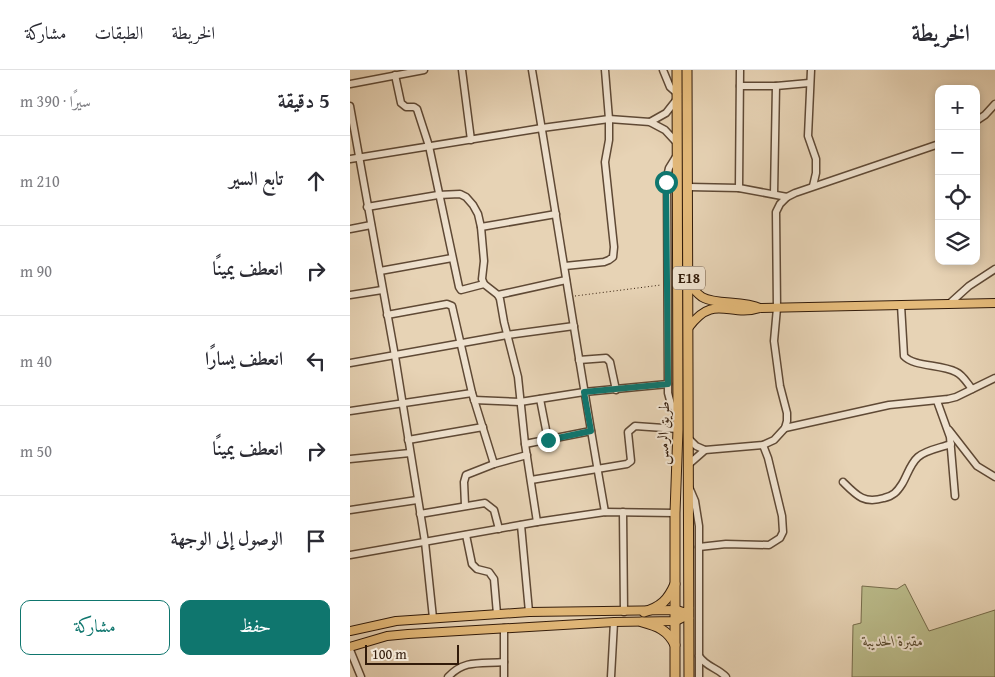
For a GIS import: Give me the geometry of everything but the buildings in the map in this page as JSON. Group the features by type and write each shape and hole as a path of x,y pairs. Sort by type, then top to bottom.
{"highway":[{"name":"طريق الرمس","path":"675,677 675,513 678,429 678,70"},
{"name":"طريق الرمس","path":"687,70 689,677"},
{"path":"644,612 665,602 676,581"},
{"path":"642,622 664,630 671,638 675,647"}],"main road":[{"path":"688,282 704,298 760,308"},
{"path":"689,327 698,315 709,309 751,310 760,308 901,304 995,304"},
{"path":"350,631 396,620 529,612 644,612 676,610 688,613"},
{"path":"504,628 510,624 536,624 540,620 540,612"},
{"path":"350,648 387,636 614,622 676,621 688,613"}],"street":[{"path":"350,84 424,70"},
{"path":"462,70 471,140"},
{"path":"532,70 605,512"},
{"path":"565,266 604,262 613,257 614,242 605,162 609,140 609,119 605,70"},
{"path":"650,122 666,113 678,96 670,88 663,70"},
{"path":"739,188 740,70"},
{"path":"811,70 808,136 816,159 816,173 813,186"},
{"path":"395,75 401,103 406,107 417,109 429,146 459,287 461,290 484,284"},
{"path":"740,86 776,86 810,83"},
{"path":"774,194 776,86"},
{"path":"980,119 985,116 995,104"},
{"path":"350,106 395,356 425,542 434,618"},
{"path":"350,160 542,128 609,119 650,122 665,130 677,143"},
{"path":"689,464 705,450 762,445 774,440 785,428 787,413 780,386 774,341 776,212 780,204 787,197 813,186 935,145"},
{"path":"677,155 669,168 667,177 667,284 669,398 678,411"},
{"path":"688,187 739,188 787,197"},
{"path":"368,207 438,195 460,194 466,197 478,214 482,227 484,261 482,279 484,284 498,295 518,377 525,444 537,522"},
{"path":"482,227 556,214"},
{"path":"350,229 371,225"},
{"path":"380,271 452,258"},
{"path":"949,304 969,286 995,269"},
{"path":"498,295 566,280"},
{"path":"350,295 382,290"},
{"path":"387,315 451,304 454,310 473,396 494,464"},
{"path":"901,304 904,356 907,360 957,372 972,389"},
{"path":"350,363 508,335 574,326"},
{"path":"579,360 606,358 610,362 616,390"},
{"path":"785,428 889,405 937,401 956,397 995,378"},
{"path":"350,411 473,396 520,402 584,392 668,384"},
{"path":"540,399 548,440"},
{"path":"937,401 948,429 951,444 955,496"},
{"path":"531,480 598,470 629,463 628,432 635,426 678,429"},
{"path":"408,440 482,427"},
{"path":"948,429 977,466 995,477"},
{"path":"525,444 591,431"},
{"path":"689,439 705,450"},
{"path":"843,482 857,495 866,500 879,500 889,497 898,490 917,458 925,453 951,444"},
{"path":"699,546 726,544 769,545 780,538 783,532 782,516 768,458 762,445"},
{"path":"350,459 410,453"},
{"path":"465,505 464,482 466,476 494,464 527,455"},
{"path":"689,486 697,510 699,546 699,677"},
{"path":"350,510 417,500"},
{"path":"420,514 485,503 494,510 499,529"},
{"path":"350,555 605,512 675,513"},
{"path":"623,512 624,612"},
{"path":"521,525 529,612"},
{"path":"466,535 472,564 477,569 489,572 494,579 497,614"},
{"path":"611,677 614,622"},
{"path":"504,628 504,677"},
{"path":"350,648 361,677"},
{"path":"699,656 704,663 720,671 726,677"},
{"path":"448,677 457,668 466,664 504,662"},
{"path":"699,677 711,668"}],"path":[{"path":"570,297 667,284"}],"green space":[{"name":"مقبرة الحديبة","path":"905,584 929,631 995,610 995,677 852,677 853,625 861,623 862,586 897,589"}],"route":[{"path":"548,440 591,431 584,392 668,384 666,182"}]}
